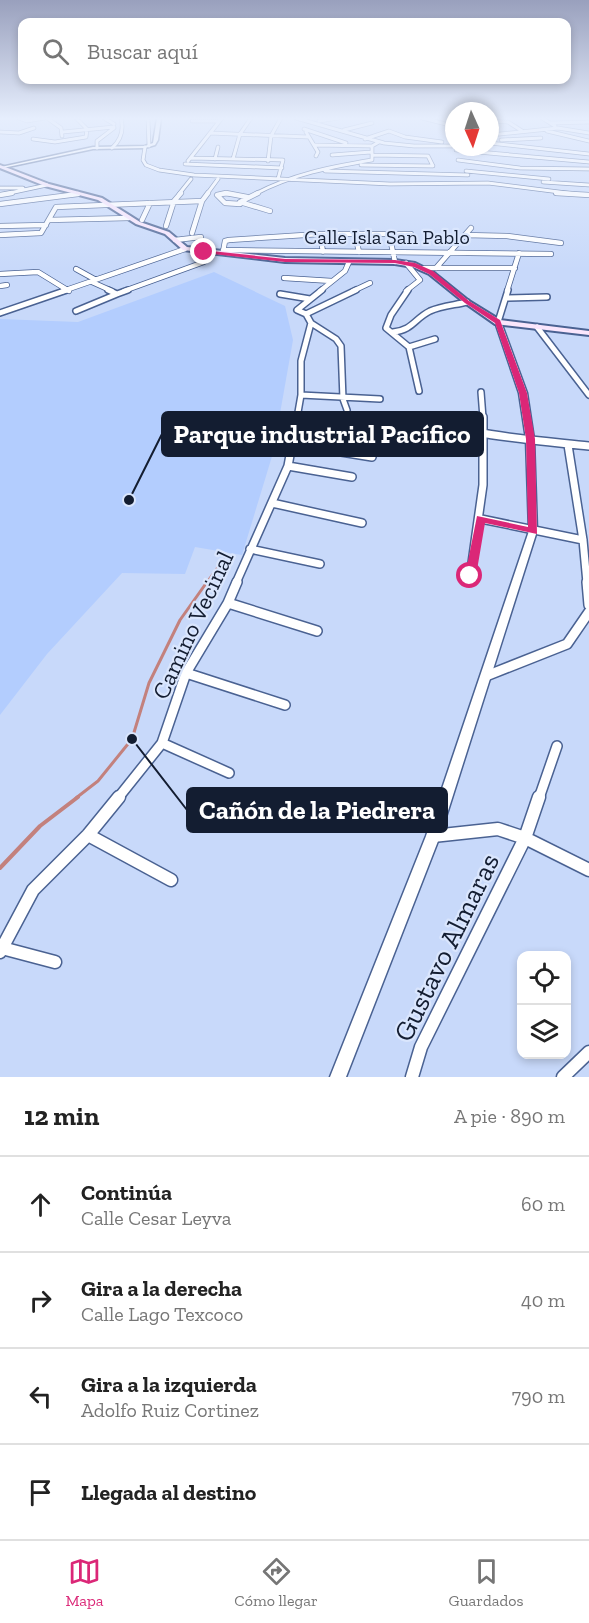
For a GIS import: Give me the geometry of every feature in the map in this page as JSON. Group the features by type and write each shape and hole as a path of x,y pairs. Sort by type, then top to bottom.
{"main road":[{"path":"7,168 46,185 100,199 113,205 129,218 167,233 185,249 285,260 406,263 424,268 467,302 498,322 589,333"}],"street":[{"path":"159,168 178,173 390,184 472,182 589,195"},
{"path":"178,173 182,168"},
{"path":"280,179 282,168"},
{"path":"240,204 247,197 280,179 320,168"},
{"path":"464,168 472,182"},
{"path":"529,168 589,169"},
{"path":"314,169 467,173 558,184 589,185"},
{"path":"166,226 174,201 190,179"},
{"path":"192,233 201,201 218,179"},
{"path":"527,179 549,179"},
{"path":"0,195 46,185"},
{"path":"0,188 27,188"},
{"path":"247,197 226,193 217,195 225,203 270,211"},
{"path":"0,204 78,194"},
{"path":"0,235 41,233 56,207 201,201"},
{"path":"142,220 150,203"},
{"path":"0,226 129,218"},
{"path":"436,268 471,228"},
{"path":"389,233 395,262"},
{"path":"320,234 323,252"},
{"path":"355,234 359,252"},
{"path":"223,252 225,241 287,235 411,234"},
{"path":"285,260 287,235"},
{"path":"465,235 507,236 561,243"},
{"path":"175,240 201,237"},
{"path":"0,314 185,249"},
{"path":"76,311 204,262 206,257 204,252"},
{"name":"Calle Isla San Pablo","path":"223,252 519,252 551,254"},
{"path":"338,1077 432,836 533,531 530,439 523,393 498,322 519,252"},
{"path":"347,410 343,399 341,346 336,339 311,323 306,314 297,310 345,271 349,262"},
{"path":"406,263 420,280 404,293 386,328 409,347 419,391"},
{"path":"424,268 515,268"},
{"path":"76,269 117,294"},
{"path":"0,274 38,272 69,291"},
{"path":"284,278 332,281"},
{"path":"306,314 370,283"},
{"path":"0,286 7,285"},
{"path":"280,294 310,299"},
{"path":"506,298 547,297"},
{"path":"393,332 408,331 425,314 438,308 467,302"},
{"name":"Camino Vecinal","path":"1,950 33,890 88,835 162,742 186,673 228,603 288,466 301,395 301,361 311,323"},
{"path":"537,327 589,395"},
{"path":"409,347 435,339"},
{"path":"470,576 481,519 486,433 481,392"},
{"path":"301,395 343,399 380,399"},
{"path":"426,421 486,433 589,446"},
{"path":"295,426 391,433"},
{"path":"292,444 372,457"},
{"path":"568,445 583,540 589,605"},
{"path":"288,466 352,477"},
{"path":"272,503 362,523"},
{"path":"481,519 583,540"},
{"path":"250,549 320,564"},
{"path":"228,603 317,631"},
{"path":"486,676 567,644 589,612"},
{"path":"186,673 285,705"},
{"path":"162,742 229,773"},
{"name":"Gustavo Almaras","path":"412,1077 421,1047 525,838 557,746"},
{"path":"432,836 498,830 525,838 589,870"},
{"path":"88,835 171,880"},
{"path":"1,950 55,962"},
{"path":"563,1077 589,1052"}],"shaded area":[{"path":"214,272 285,306 293,340 273,453 242,555 195,547 185,574 122,573 47,654 0,715 0,319 78,322"}],"waterway":[{"path":"206,583 224,558"},
{"path":"76,798 98,781 132,739 149,683 180,620 207,582"},
{"path":"0,868 40,826 78,797"}],"place":[{"name":"Parque industrial Pacífico","path":"129,500"},
{"name":"Cañón de la Piedrera","path":"132,739"}],"route":[{"path":"204,252 312,262 395,262 415,265 424,268 467,302 498,322 523,393 530,439 533,531 481,519 470,576"}]}
